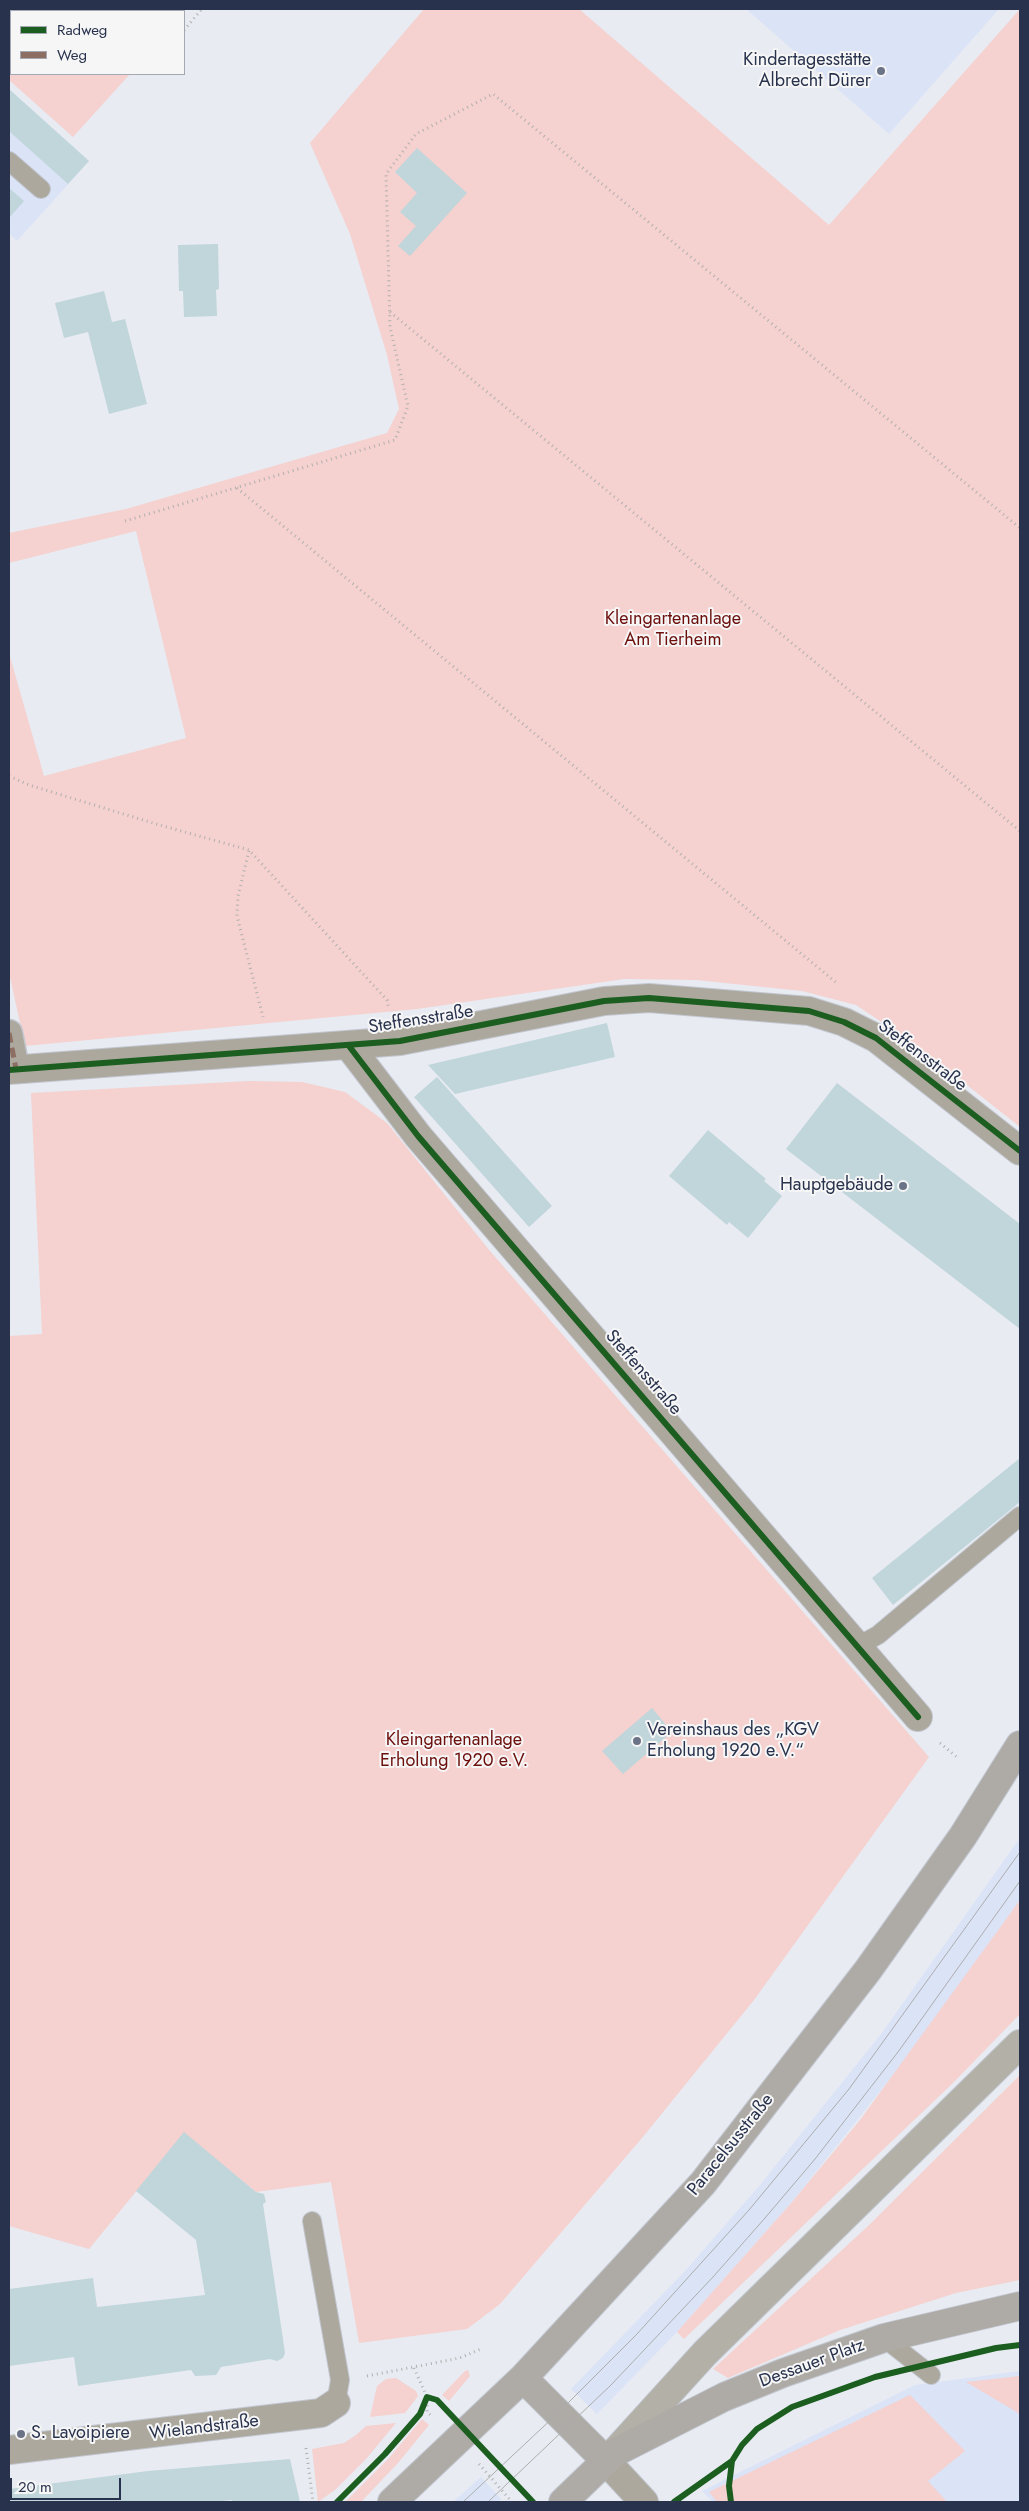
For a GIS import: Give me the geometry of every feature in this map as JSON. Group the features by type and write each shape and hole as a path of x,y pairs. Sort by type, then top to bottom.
{"main road":[{"name":"Paracelsusstraße","path":"392,2502 523,2378 702,2183 868,1970 963,1836 1020,1745"},
{"path":"563,2502 610,2457 705,2353 1020,2044"},
{"name":"Dessauer Platz","path":"610,2457 724,2397 783,2373 884,2338 1020,2306"},
{"path":"523,2378 610,2457"}],"street":[{"name":"Steffensstraße","path":"9,1032 12,1070 400,1041 604,1001 649,998 809,1011 844,1022 876,1038 1020,1151"},
{"name":"Steffensstraße","path":"349,1046 418,1136 918,1717"},
{"name":"Wielandstraße","path":"9,2450 332,2399"},
{"path":"610,2457 644,2502"}],"lane":[{"path":"9,160 41,189"},
{"path":"858,1646 878,1635 1020,1516"},
{"path":"312,2221 332,2399"},
{"path":"884,2338 930,2375"}],"path":[{"path":"185,29 202,9"},
{"path":"125,521 395,440 408,406 390,327 386,174 416,134 493,94 1020,528"},
{"path":"390,312 1020,831"},
{"path":"236,488 841,986"},
{"path":"9,776 29,785 249,850 387,1000 400,1041"},
{"path":"249,850 238,896 237,916 259,1002"},
{"path":"940,1743 958,1758"},
{"path":"313,2502 306,2449 332,2399 414,2368 460,2358 483,2348"},
{"path":"414,2368 427,2397 420,2414"},
{"path":"427,2397 437,2400 467,2431"}],"shaded area":[{"name":"Kindertagesstätte Albrecht Dürer","path":"746,9 999,9 889,134"},
{"path":"9,89 89,161 17,241 9,233"},
{"path":"1020,1838 1020,1900 909,2055 792,2202 677,2332 597,2414 571,2389 686,2270 760,2185 881,2034"},
{"path":"1020,2371 1020,2502 713,2502 702,2491 915,2385"},
{"path":"481,2477 501,2499 498,2502 453,2502"}],"green space":[{"path":"9,9 68,10 10,10 10,75 129,75 73,137 9,80"},
{"name":"Kleingartenanlage Am Tierheim","path":"424,9 579,9 829,225 1020,9 1020,1127 919,1047 856,1005 802,991 696,980 624,979 417,1009 25,1046 9,972 9,653 44,776 186,738 136,531 9,563 9,533 126,509 387,433 399,409 387,355 350,234 310,143"},
{"name":"Kleingartenanlage Erholung 1920 e.V.","path":"249,1081 302,1082 345,1092 387,1123 490,1251 929,1757 754,2000 642,2138 500,2304 467,2329 359,2343 331,2182 256,2192 184,2133 89,2249 9,2226 9,1336 42,1334 31,1093"},
{"path":"1020,1900 1020,2014 953,2083 684,2339 677,2332 792,2202 860,2120"},
{"path":"1020,2075 1020,2280 956,2293 840,2330 728,2378 713,2369 868,2226"},
{"path":"468,2370 470,2376 449,2401 442,2395"},
{"path":"1020,2376 1020,2414 966,2382"},
{"path":"396,2378 416,2391 418,2396 405,2413 370,2417 377,2386 386,2379"},
{"path":"910,2395 965,2451 928,2481 947,2502 717,2502 709,2492"},
{"path":"422,2419 429,2425 398,2463 361,2502 345,2502 389,2458"},
{"path":"396,2423 366,2459 335,2490 318,2502 312,2449 344,2443 366,2426"}],"building":[{"path":"134,9 185,9 184,10"},
{"path":"9,89 89,161 68,184 9,131"},
{"path":"417,148 467,193 410,256 398,246 416,226 400,212 417,193 395,172"},
{"path":"9,188 24,201 9,218"},
{"path":"218,244 219,289 216,290 217,316 184,317 183,291 179,291 178,245"},
{"path":"104,291 112,322 125,319 147,404 109,414 88,332 64,338 55,303"},
{"path":"607,1023 615,1057 455,1094 428,1065"},
{"path":"437,1077 552,1206 529,1227 414,1097"},
{"name":"Hauptgebäude","path":"837,1083 1020,1224 1020,1329 786,1149"},
{"path":"708,1130 766,1179 764,1181 782,1196 748,1238 729,1222 727,1225 669,1176"},
{"path":"1020,1458 1020,1502 893,1605 872,1578"},
{"name":"Vereinshaus des „KGV Erholung 1920 e.V.“","path":"652,1708 672,1732 623,1774 602,1751"},
{"path":"184,2132 256,2192 264,2194 266,2202 263,2204 285,2353 283,2358 277,2361 270,2359 221,2367 216,2375 195,2376 191,2370 78,2386 74,2357 9,2366 9,2289 93,2278 97,2307 205,2295 196,2240 136,2191"},
{"path":"290,2459 300,2502 233,2502 232,2500 212,2502 9,2502 9,2489 148,2471"}],"tram line":[{"path":"463,2502 558,2413 637,2334 749,2210 849,2089 1020,1852"},
{"path":"488,2502 611,2385 713,2277 765,2218 815,2159 898,2052 1020,1881"}],"marked path":[{"path":"9,1033 16,1069"}],"cycle path":[{"path":"9,1070 400,1041 604,1001 649,998 809,1011 844,1022 876,1038 1020,1151"},
{"path":"349,1046 418,1136 918,1717"},
{"path":"731,2502 729,2486 732,2461 742,2445 757,2429 792,2407 875,2377 996,2348 1020,2345"},
{"path":"337,2502 385,2454 420,2414 427,2397 437,2400 533,2502"},
{"path":"674,2502 732,2461"}],"place":[{"name":"Kindertagesstätte Albrecht Dürer","path":"881,71"},
{"name":"Hauptgebäude","path":"903,1186"},
{"name":"Vereinshaus des „KGV Erholung 1920 e.V.“","path":"637,1741"},
{"name":"S. Lavoipiere","path":"21,2434"}]}
